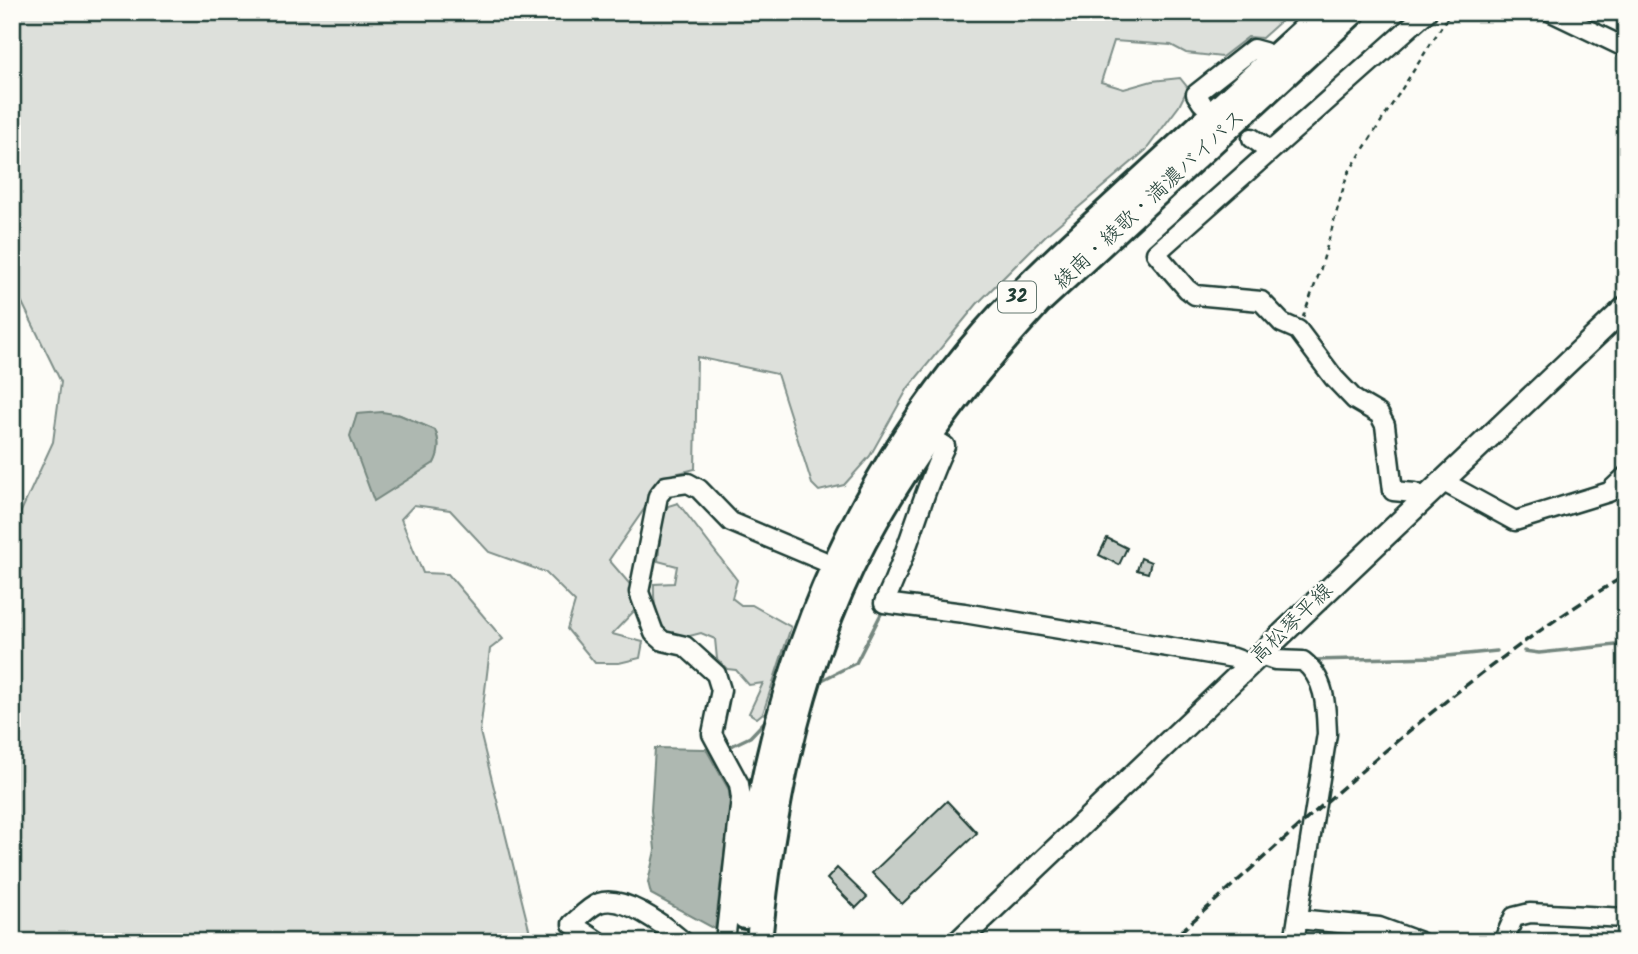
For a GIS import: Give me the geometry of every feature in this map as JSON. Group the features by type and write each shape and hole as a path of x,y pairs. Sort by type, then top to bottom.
{"highway":[{"name":"綾南・綾歌・満濃バイパス","path":"743,942 747,882 766,766 808,654 875,521 929,436 1000,344 1038,303 1278,68 1324,12"},
{"name":"綾南・綾歌・満濃バイパス","path":"759,942 766,875 783,770 808,654 833,565 900,443 971,348 1042,270 1278,68 1353,12"}],"main road":[{"name":"高松琴平線","path":"958,942 1626,307"}],"street":[{"path":"1425,497 1393,491 1385,425 1379,414 1355,400 1334,379 1298,330 1282,323 1261,302 1195,295 1156,253 1427,12"},
{"path":"1551,12 1571,17 1626,48"},
{"path":"1202,103 1196,94 1253,49 1264,52 1278,68"},
{"path":"1252,138 1270,151"},
{"path":"929,436 945,446 927,486 905,560 884,603 991,617 1234,657 1303,661 1321,683 1327,734 1294,942"},
{"path":"1442,481 1515,521 1609,492 1626,476"},
{"path":"724,942 741,798 739,784 712,734 721,690 716,674 685,646 663,641 654,633 639,592 658,496 666,486 688,483 699,489 731,522 833,565"},
{"path":"599,942 572,924 595,904 609,901 625,904 684,942"},
{"path":"1503,942 1514,917 1530,913 1626,918"},
{"path":"1297,919 1379,927 1420,942"}],"path":[{"path":"1298,330 1320,271 1347,175 1451,12"}],"shaded area":[{"path":"12,12 1291,12 1262,38 1248,37 1222,57 1186,53 1171,45 1114,41 1101,82 1124,89 1152,81 1180,78 1188,88 1179,106 1146,150 1046,235 977,304 908,388 870,456 844,485 819,491 812,484 777,374 697,357 695,469 667,476 609,560 634,589 637,608 612,634 643,642 640,658 619,663 595,663 567,629 575,602 545,572 489,552 450,510 414,505 401,519 423,573 448,574 503,639 490,649 480,732 530,933 526,942 12,942 12,531 53,442 61,382 12,282","holes":["400,415 435,430 439,447 434,463"]},
{"path":"382,412 400,415 435,430 438,451 434,463 374,501 350,436 357,414"},
{"path":"678,503 737,580 732,598 741,605 752,605 791,627 763,713 757,718 749,713 763,683 749,685 736,670 727,669 717,659 715,639 701,633 674,640 657,615 654,584 674,583 677,566 658,561 662,517 668,506"},
{"path":"655,748 706,749 729,790 730,805 715,929 651,894 648,882 655,850 651,810"}],"building":[{"path":"1107,538 1127,548 1119,565 1099,555"},
{"path":"1141,558 1151,562 1148,573 1137,570"},
{"path":"947,801 977,833 902,904 872,873"},
{"path":"837,868 867,897 856,908 827,879"}],"waterway":[{"path":"818,682 856,663 883,610"},
{"path":"1524,651 1539,653 1626,644"},
{"path":"1314,660 1437,657 1497,651"},
{"path":"725,749 750,737 771,715"}],"railway":[{"path":"1169,942 1333,796 1446,701 1504,656 1626,575"}]}
